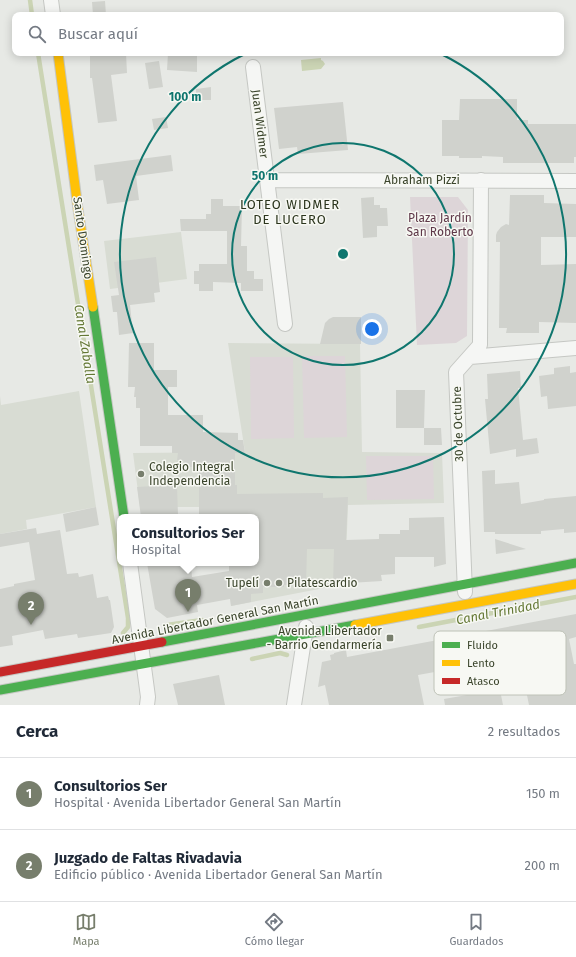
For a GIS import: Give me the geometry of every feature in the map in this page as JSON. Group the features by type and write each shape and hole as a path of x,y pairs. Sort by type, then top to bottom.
{"main road":[{"name":"Santo Domingo","path":"58,56 78,209 124,514"},
{"name":"Avenida Libertador General San Martín","path":"0,672 309,615 576,563"},
{"path":"0,690 576,584"}],"street":[{"path":"52,0 53,12"},
{"name":"Juan Widmer","path":"253,67 285,324"},
{"name":"Abraham Pizzi","path":"267,180 576,181"},
{"name":"30 de Octubre","path":"465,604 456,372 480,345 481,180"},
{"path":"470,357 576,348"},
{"path":"130,566 142,646 148,697 147,705"},
{"path":"294,705 309,615"}],"shaded area":[{"path":"321,58 325,64 321,69 302,71 301,60"},
{"path":"181,232 187,279 110,289 104,241"},
{"path":"228,343 360,344 362,452 442,453 444,503 348,505 345,584 231,606 229,566 259,566 259,514 227,514 226,507 140,507 133,453 245,452"},
{"path":"79,391 96,507 26,520 27,529 0,534 0,396 1,405"}],"green space":[{"name":"Plaza Jardín San Roberto","path":"410,197 458,197 468,210 467,336 456,343 417,345"},
{"path":"302,356 345,356 347,437 304,438"},
{"path":"250,357 293,357 294,438 251,439"},
{"path":"366,456 433,456 434,499 367,500"}],"building":[{"path":"105,1 106,12 93,12 92,2"},
{"path":"90,56 126,56 127,73 111,75 117,121 98,123 92,78 90,78"},
{"path":"168,56 197,56 197,72 167,70"},
{"path":"159,61 163,87 149,89 145,63"},
{"path":"211,87 211,100 196,100 196,89"},
{"path":"460,99 517,99 517,120 528,120 528,124 576,124 576,157 574,157 574,163 503,163 503,157 482,156 482,158 459,158 459,156 442,156 442,120 459,120"},
{"path":"343,102 348,150 298,154 297,147 279,149 274,108"},
{"path":"166,117 168,128 154,130 152,119"},
{"path":"171,155 173,171 136,176 139,200 107,204 103,180 96,181 94,165"},
{"path":"510,195 544,195 544,203 576,204 576,237 541,237 541,265 576,264 576,323 539,322 539,333 506,333 507,328 499,328 500,242 496,242 496,235 501,227 506,224 509,225"},
{"path":"374,197 374,205 380,205 380,208 387,208 388,226 377,226 377,237 363,238 361,198"},
{"path":"211,199 223,199 223,206 242,206 241,246 247,246 247,271 254,271 254,279 263,279 263,291 241,291 241,283 213,282 213,291 199,291 199,284 194,284 194,271 199,271 199,264 227,264 227,231 181,231 180,219 206,219 206,214 211,214"},
{"path":"156,257 160,292 154,293 155,302 130,305 133,333 119,335 117,312 113,312 111,296 119,295 114,262"},
{"path":"333,317 361,317 361,344 320,344 325,323"},
{"path":"129,343 154,343 154,370 177,370 177,387 168,387 168,415 203,415 203,432 238,433 238,440 243,440 245,453 235,453 235,485 237,485 237,494 323,493 323,498 348,497 346,540 379,539 379,534 400,534 400,530 409,530 409,518 444,517 446,564 434,567 434,557 395,557 395,574 381,575 382,581 333,584 334,549 307,549 306,585 263,587 263,593 251,594 251,602 231,606 230,599 197,605 198,612 167,618 155,609 148,566 191,566 192,577 229,571 229,566 259,566 259,514 199,514 199,467 184,467 184,461 177,460 178,453 172,453 172,446 140,446 140,408 136,408 136,397 134,397 135,387 128,387"},
{"path":"570,366 570,373 576,372 576,406 548,409 547,396 541,397 539,376 554,374 554,368"},
{"path":"520,371 521,388 518,388 523,440 537,438 539,453 516,457 516,449 490,454 485,399 488,399 487,374"},
{"path":"396,390 425,390 424,428 396,428"},
{"path":"424,428 441,428 442,445 424,445"},
{"path":"495,470 495,484 519,482 521,504 544,499 576,496 576,532 564,533 564,529 541,531 541,534 495,534 495,532 484,532 482,471"},
{"path":"177,486 178,514 141,514 137,487"},
{"path":"96,507 99,525 66,532 63,514"},
{"path":"36,528 37,534 60,530 67,574 78,573 79,577 93,574 97,598 108,596 110,600 114,627 111,633 78,638 77,634 45,639 43,630 12,636 13,645 0,647 0,589 14,586 14,584 35,580 29,542 0,547 0,534"},
{"path":"495,539 526,549 496,554"},
{"path":"576,614 576,637 569,639 574,664 576,664 576,705 529,705 527,695 566,695 566,631 485,631"},
{"path":"434,641 434,672 418,675 424,705 329,705 325,685 318,687 322,662 331,660 330,655 334,653 346,650 347,657"},
{"path":"219,675 225,705 178,705 173,684"},
{"path":"467,695 501,695 503,705 445,705 444,699"}],"waterway":[{"name":"Canal Zaballa","path":"30,0 32,12"},
{"name":"Canal Zaballa","path":"38,56 117,549"},
{"name":"Canal Zaballa","path":"120,566 128,618 128,627 123,633"},
{"name":"Canal Trinidad","path":"419,627 576,597"},
{"name":"Canal Trinidad","path":"167,625 202,620"},
{"name":"Canal Trinidad","path":"252,659 280,653 287,655"}],"traffic: fast":[{"path":"93,307 124,514"},
{"path":"162,642 576,563"},
{"path":"0,690 355,625"}],"traffic: slow":[{"path":"58,56 78,209 93,307"},
{"path":"355,625 576,584"}],"traffic: jam":[{"path":"0,672 162,642"}],"place":[{"name":"Colegio Integral Independencia","path":"141,474"},
{"name":"Tupelí","path":"267,583"},
{"name":"Pilatescardio","path":"279,583"},
{"name":"Consultorios Ser","path":"188,612"},
{"name":"Juzgado de Faltas Rivadavia","path":"31,625"},
{"name":"Avenida Libertador - Barrio Gendarmería","path":"390,638"}],"district":[{"name":"LOTEO WIDMER DE LUCERO","path":"290,212"}]}
